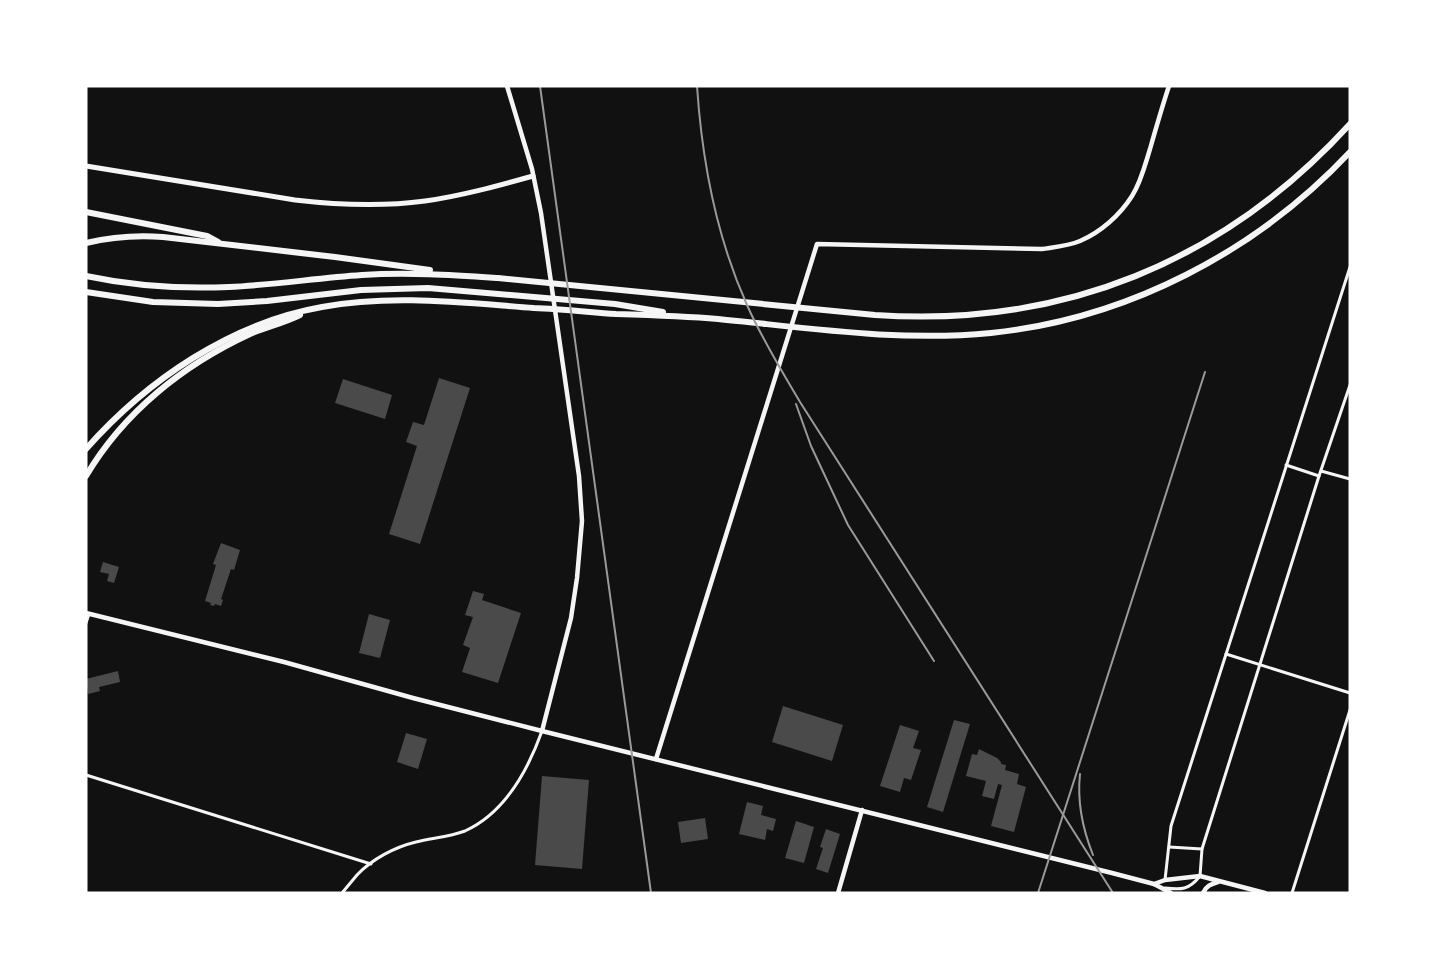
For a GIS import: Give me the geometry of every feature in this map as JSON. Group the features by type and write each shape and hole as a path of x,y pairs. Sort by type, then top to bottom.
{"highway":[{"path":"86,276 146,285 213,287 377,274 451,274 869,315 925,317 982,314 1025,308 1074,297 1134,277 1180,256 1255,211 1298,176 1350,124"},
{"path":"86,449 109,424 166,377 230,337 289,314 348,303 403,300 451,301 611,314 691,317 879,335 984,334 1027,328 1062,320 1104,308 1156,289 1207,264 1249,238 1286,211 1322,181 1350,152"},
{"path":"86,212 207,236 224,244"},
{"path":"86,243 109,238 149,236 414,267 451,274"},
{"path":"86,292 136,300 196,304 254,302 353,290 428,288 615,304 691,317"},
{"path":"86,476 107,444 127,420 168,383 210,355 251,334 290,320 309,310"}],"main road":[{"path":"86,166 295,200 358,205 392,204 441,198 533,176"}],"street":[{"path":"342,893 358,875 389,852 402,846 459,832 483,821 504,802 536,748 571,618 578,578 582,521 579,476 541,212 533,176 507,86"},
{"path":"656,759 817,244 1042,249 1080,241 1116,216 1132,195 1147,159 1169,86"},
{"path":"1165,880 1171,826 1350,267"},
{"path":"1162,888 1184,888 1191,886 1200,876 1202,849 1319,476 1350,385"},
{"path":"1286,465 1319,476"},
{"path":"1321,470 1350,480"},
{"path":"86,624 88,613 284,662 413,698 1154,884 1171,893"},
{"path":"1226,654 1350,693"},
{"path":"1292,893 1350,710"},
{"path":"86,775 371,864"},
{"path":"838,893 862,810"},
{"path":"1169,847 1202,849"},
{"path":"1154,884 1165,880 1200,876 1265,893"},
{"path":"1202,893 1210,885 1220,881"}],"building":[{"path":"439,378 470,388 420,544 389,534 417,446 406,442 413,422 424,425"},
{"path":"343,379 392,395 385,419 335,403"},
{"path":"221,543 240,550 234,570 231,569 221,599 223,600 221,606 215,604 214,606 205,601 216,565 213,564"},
{"path":"103,562 119,567 114,583 107,581 109,574 100,572"},
{"path":"473,591 484,594 482,600 521,613 498,683 462,672 470,648 463,645 473,617 465,615"},
{"path":"369,614 390,620 380,658 359,653"},
{"path":"118,671 120,682 99,687 100,691 88,694 86,679"},
{"path":"783,706 843,725 832,761 772,742"},
{"path":"954,720 970,724 943,812 927,807"},
{"path":"900,725 919,731 913,748 921,750 911,780 904,778 900,792 880,786"},
{"path":"406,733 427,739 418,769 397,762"},
{"path":"979,749 997,758 1001,764 1006,765 1005,770 1019,774 1017,784 1026,787 1014,832 991,826 1002,785 998,784 994,799 982,796 986,781 966,776 972,754 977,755"},
{"path":"542,776 589,780 582,869 535,865"},
{"path":"747,802 763,806 761,815 776,819 773,831 767,829 765,840 739,834"},
{"path":"705,818 708,839 681,843 678,822"},
{"path":"796,821 814,827 804,863 785,858"},
{"path":"826,829 840,834 828,873 816,869 823,848 820,847"}],"railway":[{"path":"540,86 651,893"},
{"path":"697,86 699,114 712,198 736,279 759,330 800,402 1113,893"},
{"path":"1038,893 1205,372"},
{"path":"796,404 811,446 848,525 934,661"},
{"path":"1080,774 1079,795 1082,816 1086,836 1093,855"}]}
